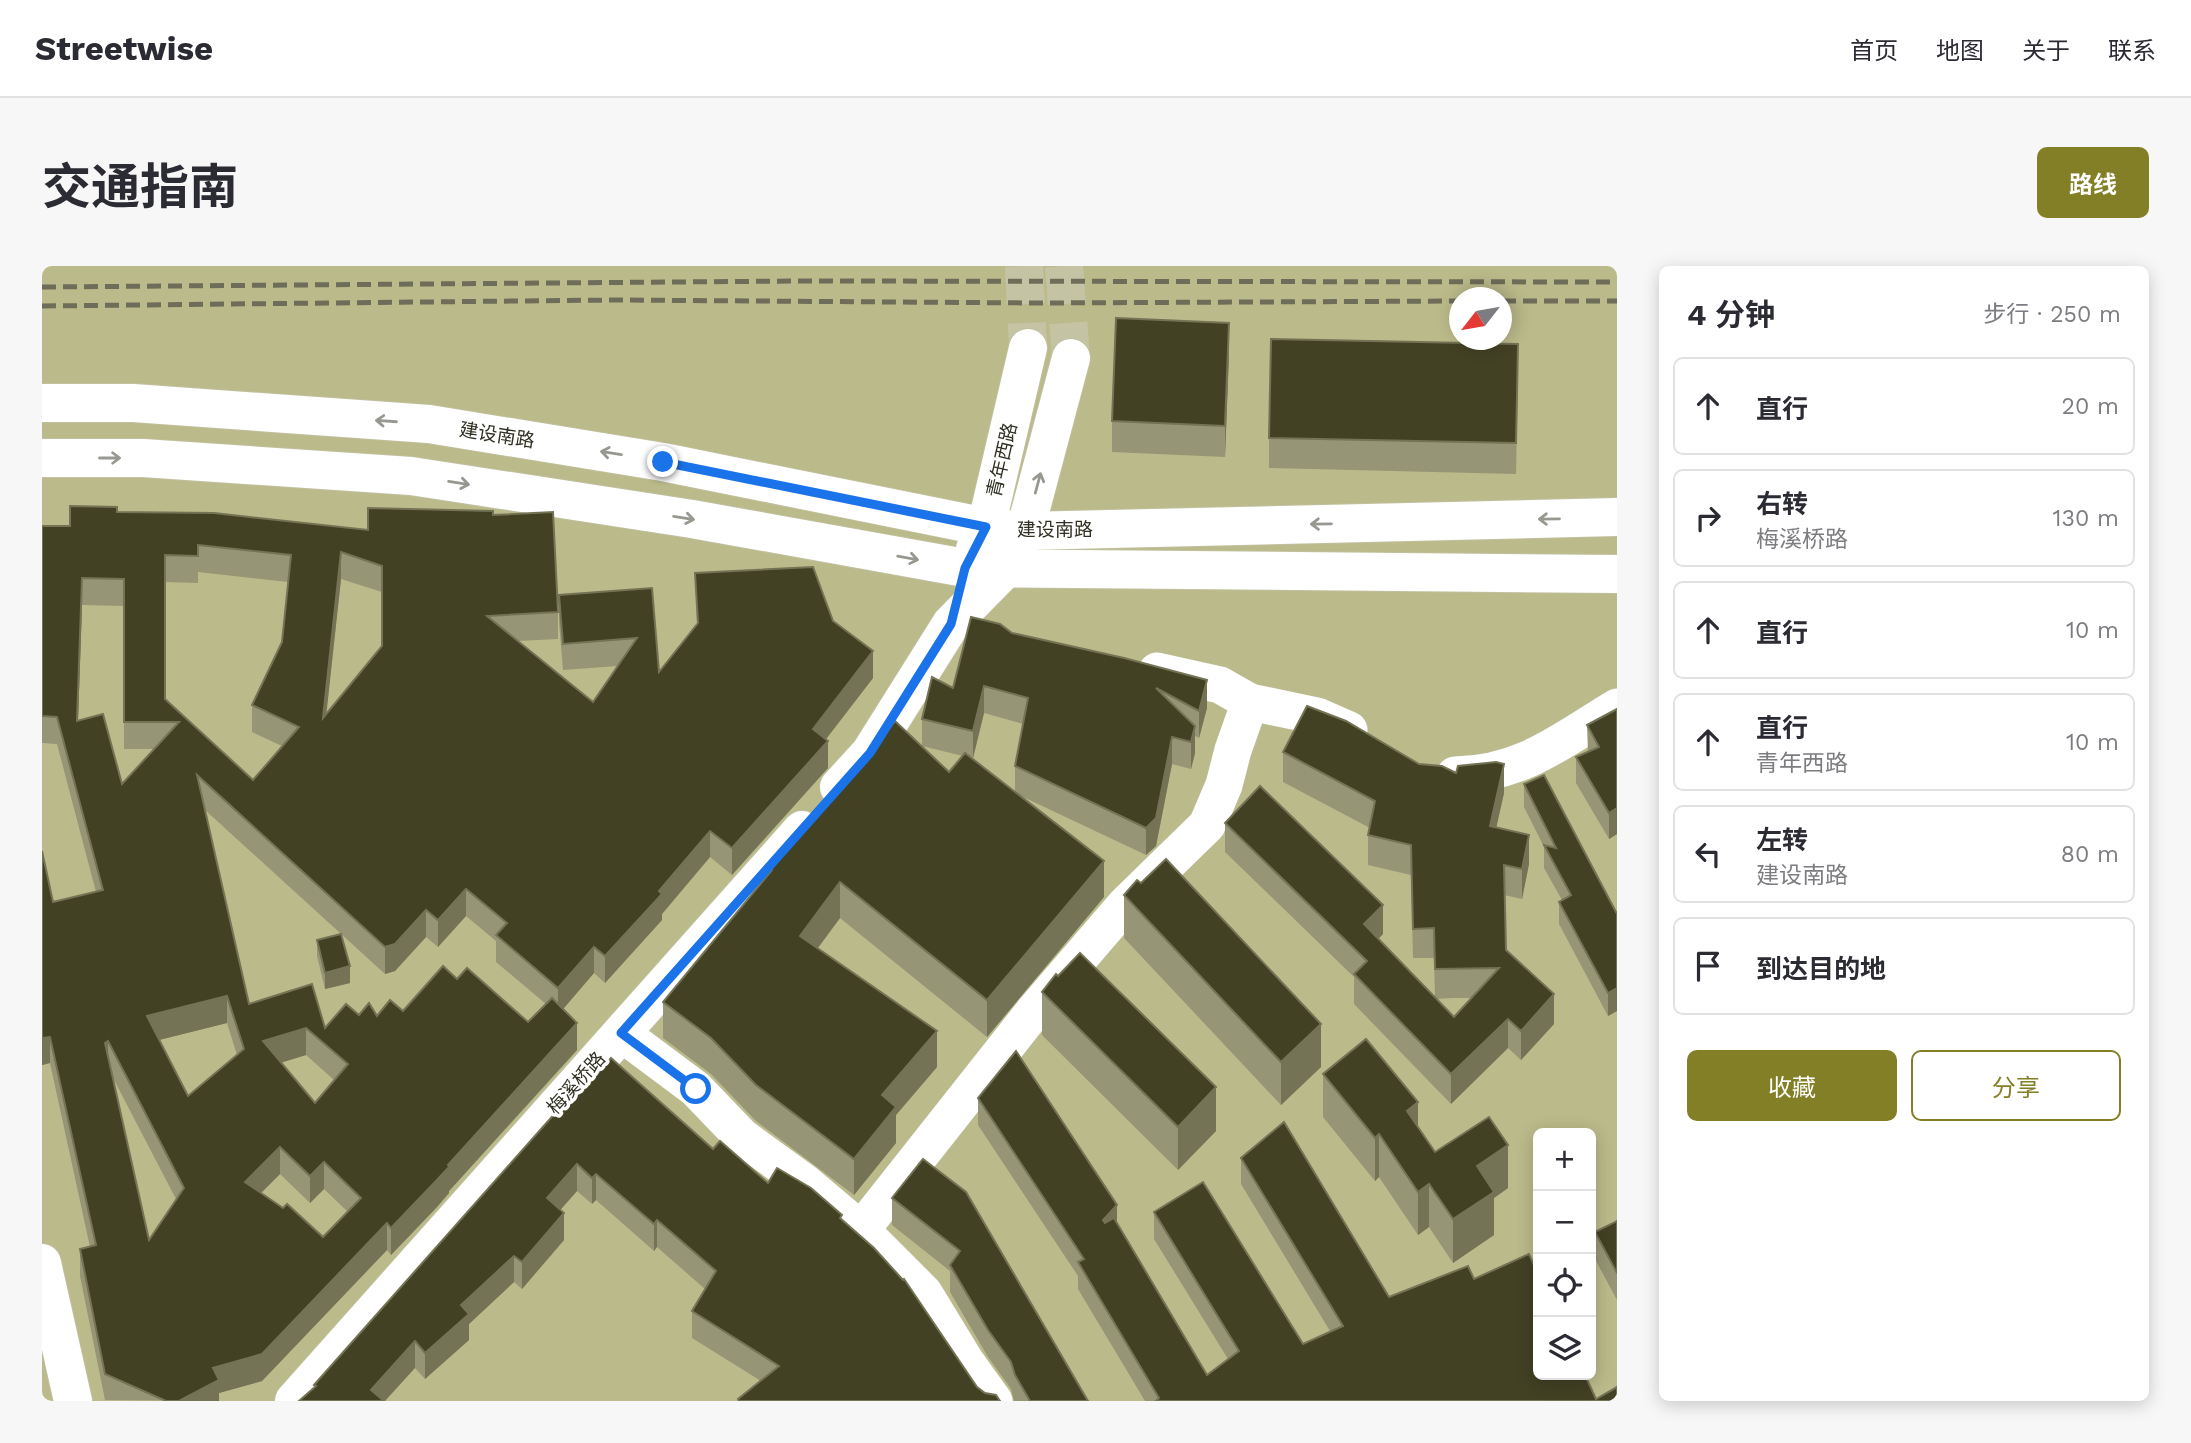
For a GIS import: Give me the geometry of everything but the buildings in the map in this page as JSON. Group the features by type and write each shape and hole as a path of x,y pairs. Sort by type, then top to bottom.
{"main road":[{"name":"青年西路","path":"951,624 965,568 986,527 1028,348"},
{"name":"青年西路","path":"951,624 1004,569 1025,531 1071,358"},
{"name":"建设南路","path":"42,403 133,403 429,424 663,462 986,527 1025,531 1617,517"},
{"name":"建设南路","path":"42,458 143,458 411,476 692,519 965,568 1617,574"},
{"name":"梅溪桥路","path":"294,1401 870,753 951,624"},
{"path":"42,1263 73,1401"}],"street":[{"path":"1125,664 1220,685 1250,702 1317,716 1355,732 1374,744"},
{"path":"861,1230 1034,1011 1125,905 1207,825 1224,785 1250,702"},
{"path":"1418,769 1429,775 1464,775 1510,768 1553,748 1617,707"},
{"path":"621,1033 696,1089 742,1137 804,1182 861,1230 925,1293 966,1363 994,1401"}],"shaded area":[{"path":"42,266 1617,266 1617,1401 42,1401"}],"tunnel":[{"path":"1024,266 1028,348"},
{"path":"1064,266 1071,358"}],"railway":[{"path":"42,287 801,281 1617,282"},
{"path":"42,306 614,300 1039,303 1449,301"},
{"path":"1512,301 1617,301"}],"route":[{"path":"663,462 986,527 965,568 951,624 870,753 621,1033 696,1089"}]}
